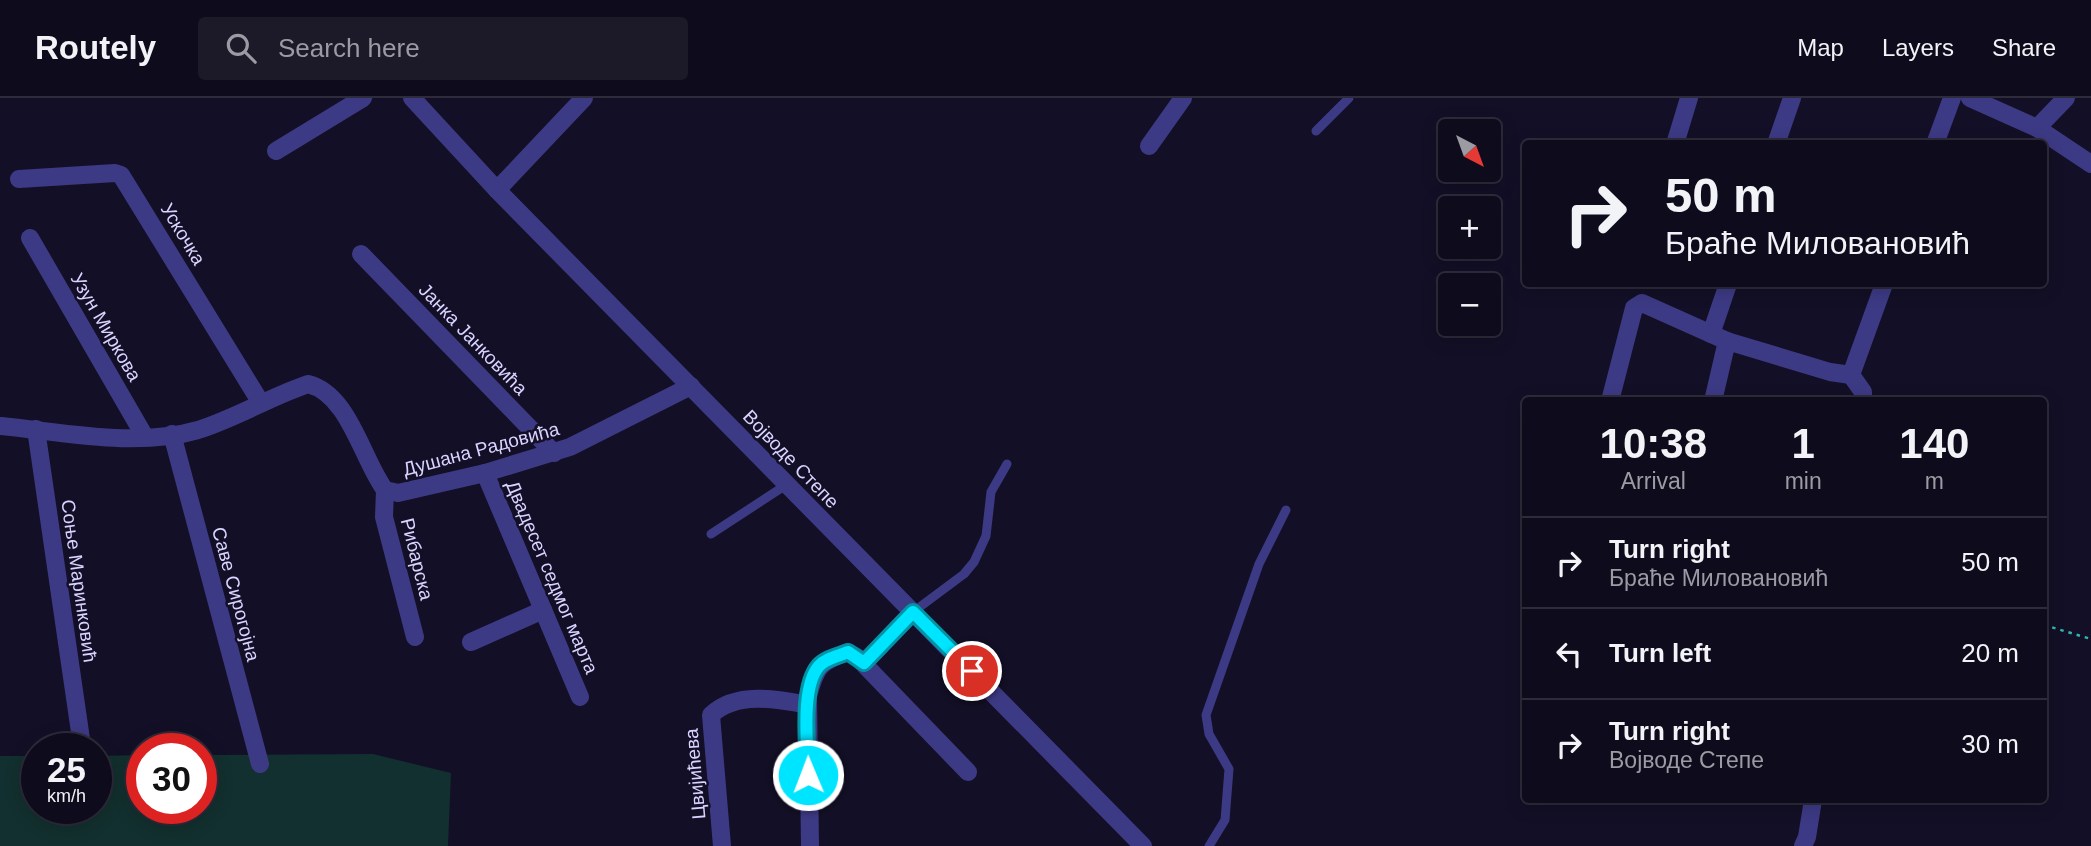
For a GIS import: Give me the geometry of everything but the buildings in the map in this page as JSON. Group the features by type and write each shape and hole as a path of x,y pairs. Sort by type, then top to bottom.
{"street":[{"path":"276,151 363,98"},
{"name":"Војводе Степе","path":"412,98 497,190 1143,846"},
{"path":"497,190 584,98"},
{"path":"1149,146 1183,98"},
{"path":"1676,140 1689,98"},
{"path":"1777,140 1792,98"},
{"path":"1936,140 1952,98"},
{"path":"1970,98 1990,101 2091,164"},
{"path":"2037,128 2066,98"},
{"name":"Ускочка","path":"19,179 121,174 261,403"},
{"name":"Узун Миркова","path":"30,238 145,437"},
{"name":"Јанка Јанковића","path":"361,254 555,453"},
{"path":"1713,397 1727,287"},
{"path":"1851,375 1883,287"},
{"path":"1612,397 1634,308 1642,303 1719,337 1830,372 1851,375 1863,392 1863,397"},
{"name":"Душана Радовића","path":"0,426 111,437 172,435 220,422 308,384 318,387 330,396 342,410 375,477 385,491 392,493 485,473 555,453 691,386"},
{"name":"Соње Маринковић","path":"36,429 80,733"},
{"name":"Саве Сирогојна","path":"172,435 260,764"},
{"name":"Двадесет седмог марта","path":"485,473 580,697"},
{"name":"Рибарска","path":"385,491 384,517 415,637"},
{"path":"471,642 543,610"},
{"path":"861,660 913,612"},
{"path":"810,846 808,705 818,667 825,661 848,652 861,660 968,772"},
{"name":"Цвијићева","path":"722,846 712,716 718,709 735,702 772,698 808,705"},
{"path":"1803,846 1813,803"}],"lane":[{"path":"1316,131 1349,98"},
{"path":"913,612 964,574 974,562 986,536 991,492 1007,464"},
{"path":"711,534 786,485"},
{"path":"1209,846 1225,820 1229,769 1209,734 1206,715 1259,564 1286,510"}],"path":[{"path":"2047,626 2091,639"}],"green space":[{"path":"373,754 451,773 448,846 0,846 0,756 21,756 21,824 112,824 112,756 126,755 126,824 217,824 217,755"}],"route":[{"path":"808,775 808,696 814,675 825,661 848,652 864,663 913,612 972,671"}]}
